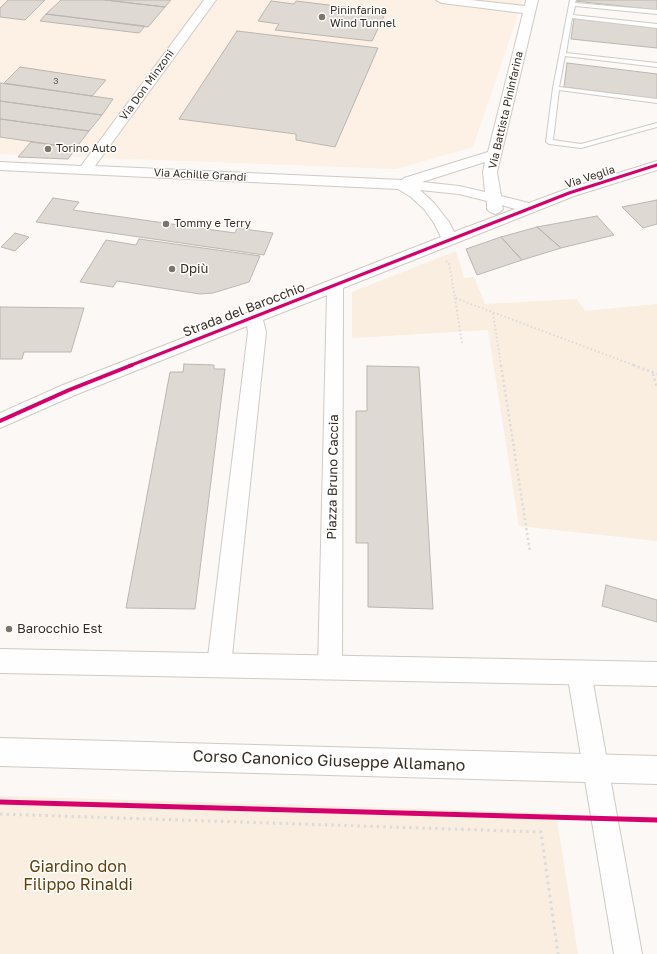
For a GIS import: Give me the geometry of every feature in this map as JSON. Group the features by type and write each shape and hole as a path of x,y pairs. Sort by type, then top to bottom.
{"main road":[{"path":"0,661 657,674"},
{"name":"Corso Canonico Giuseppe Allamano","path":"0,752 657,770"}],"street":[{"name":"Via Don Minzoni","path":"85,170 210,0"},
{"path":"442,0 531,5"},
{"name":"Via Battista Pininfarina","path":"497,221 492,198 490,172 531,5"},
{"name":"Via Achille Grandi","path":"400,184 495,154"},
{"name":"Via Veglia","path":"497,221 569,193 657,164"},
{"name":"Via Achille Grandi","path":"0,166 400,184 448,188 530,208"},
{"path":"400,184 416,194 428,206 441,222 450,240"},
{"name":"Strada del Barocchio","path":"0,421 69,390 497,221"},
{"name":"Piazza Bruno Caccia","path":"330,668 335,286"},
{"path":"219,665 257,332 254,318"},
{"path":"579,672 597,768 628,954"}],"lane":[{"path":"657,12 573,2 556,88 549,142 581,146 657,126"},
{"path":"571,16 657,26"},
{"path":"563,54 657,65"},
{"path":"556,88 657,101"}],"path":[{"path":"431,248 449,264 462,343"},
{"path":"455,298 653,374 657,374"},
{"path":"493,312 530,552"},
{"path":"653,374 657,388"},
{"path":"0,814 541,832 558,954"}],"shaded area":[{"path":"0,0 523,0 473,147 396,169 0,154"}],"green space":[{"path":"456,251 464,278 474,277 485,304 577,299 585,311 657,304 657,541 519,526 488,330 352,338 352,292"},
{"name":"Giardino don Filippo Rinaldi","path":"0,796 556,813 578,954 0,954"}],"building":[{"path":"8,0 45,0 25,20 0,17 0,8"},
{"path":"61,0 105,0 165,7 148,27 46,14"},
{"path":"105,0 171,0 165,7"},
{"path":"657,0 657,10 575,1"},
{"name":"Pininfarina Wind Tunnel","path":"271,1 294,4 296,1 386,12 372,41 275,30 279,24 258,21"},
{"path":"46,14 145,26 139,33 40,21"},
{"path":"574,18 657,27 657,48 571,39"},
{"path":"237,31 378,48 335,147 296,140 296,134 179,119"},
{"path":"567,63 657,74 657,99 564,87"},
{"path":"20,67 106,80 92,96 4,83"},
{"path":"0,83 113,99 102,115 0,101"},
{"path":"0,101 102,115 89,131 0,119"},
{"path":"0,119 89,131 76,148 0,137"},
{"path":"31,142 76,148 68,159 18,157"},
{"path":"53,198 79,202 73,210 235,233 237,228 273,233 264,255 36,222"},
{"path":"657,200 657,224 643,228 622,207"},
{"path":"597,216 614,235 561,248 537,227"},
{"path":"537,227 561,248 522,260 501,237"},
{"path":"15,233 29,237 15,251 1,247"},
{"path":"501,237 522,260 477,275 466,249"},
{"name":"Dpiù","path":"139,239 260,256 249,282 213,293 200,294 117,281 113,287 80,282 106,240 136,245"},
{"path":"0,307 84,308 71,352 24,352 22,359 0,359"},
{"path":"184,364 214,365 214,369 225,369 195,609 126,608 170,372 183,372"},
{"path":"367,366 419,367 433,609 368,607 368,543 356,543 356,411 367,411"},
{"path":"606,585 657,600 657,622 602,606"}],"cycle path":[{"path":"0,421 69,390 530,208 569,193 657,165"},
{"path":"0,802 657,820"}],"place":[{"name":"Pininfarina Wind Tunnel","path":"322,17"},
{"name":"Torino Auto","path":"48,149"},
{"name":"Tommy e Terry","path":"166,224"},
{"name":"Dpiù","path":"172,269"},
{"name":"Barocchio Est","path":"9,629"}]}
